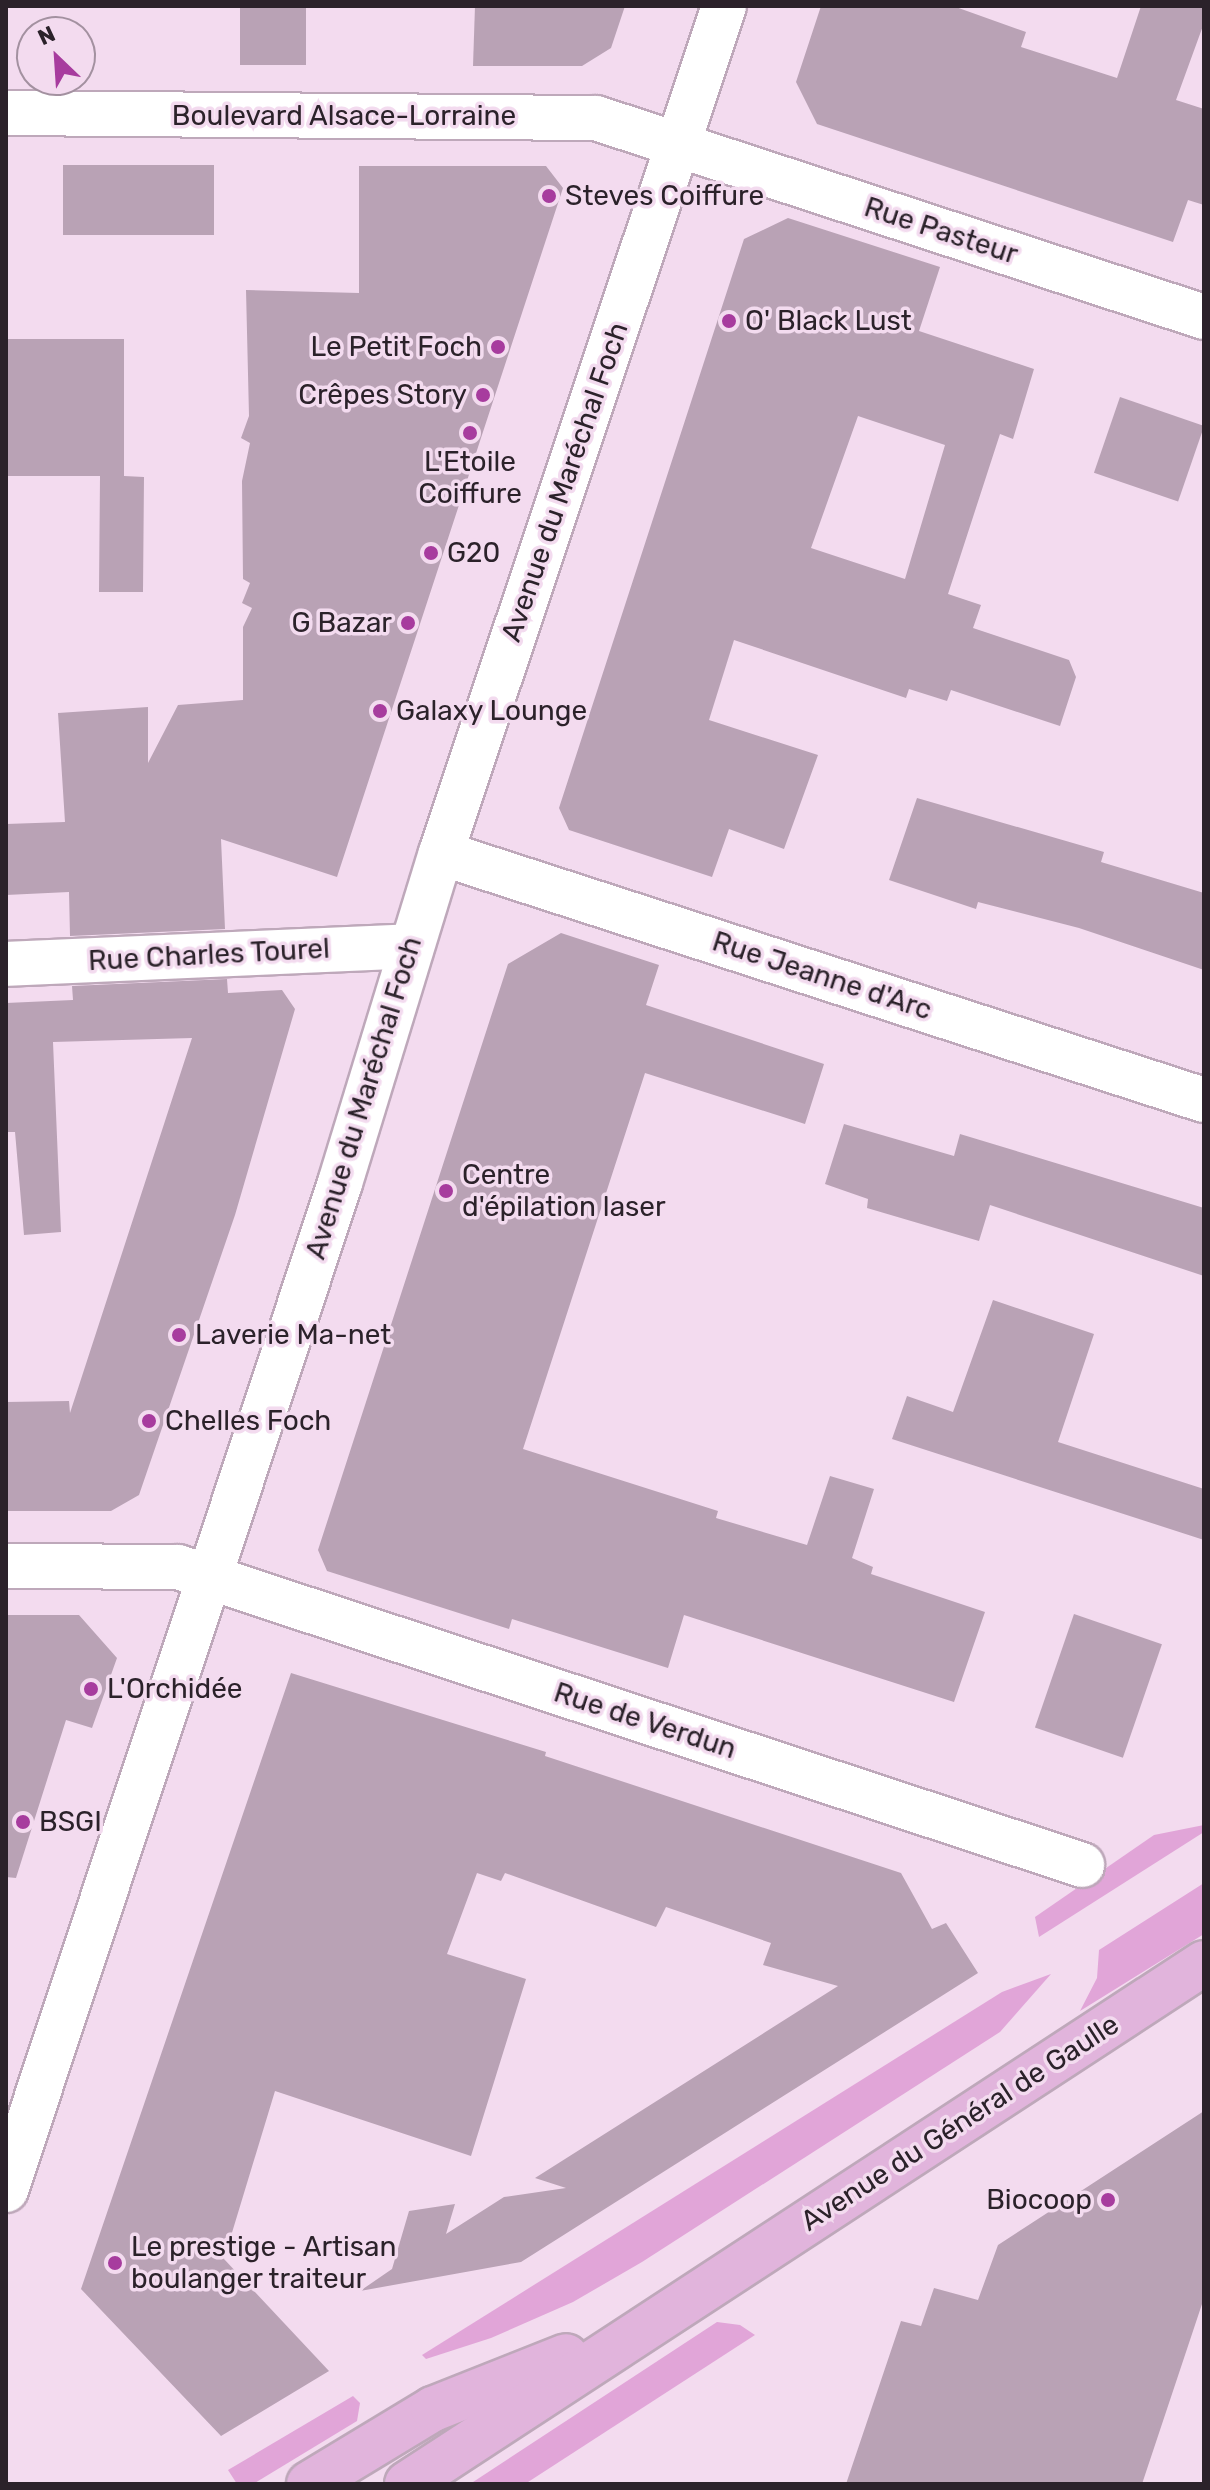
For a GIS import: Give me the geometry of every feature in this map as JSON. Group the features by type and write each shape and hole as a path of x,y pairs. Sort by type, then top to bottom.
{"main road":[{"name":"Avenue du Général de Gaulle","path":"407,2484 714,2280 1204,1963"},
{"name":"Avenue du Général de Gaulle","path":"309,2484 433,2409 563,2358 714,2280"}],"street":[{"name":"Avenue du Maréchal Foch","path":"6,2190 340,1183 441,853 724,6"},
{"name":"Boulevard Alsace-Lorraine","path":"6,113 596,118 678,145"},
{"name":"Rue Pasteur","path":"678,145 1204,317"},
{"name":"Rue Jeanne d'Arc","path":"441,853 1204,1100"},
{"name":"Rue Charles Tourel","path":"6,964 412,946"},
{"name":"Rue de Verdun","path":"6,1566 178,1567 1082,1865"}],"shaded area":[{"path":"1204,1825 1204,1832 1039,1937 1035,1917 1154,1835"},
{"path":"1204,1883 1204,1934 1080,2011 1097,1978 1099,1950"},
{"path":"1051,1974 1000,2032 642,2262 573,2302 491,2338 426,2359 422,2355 1002,1992"},
{"path":"717,2322 740,2325 755,2335 525,2484 470,2484"},
{"path":"353,2396 360,2403 357,2421 253,2484 237,2484 228,2470"}],"building":[{"path":"475,6 625,6 611,48 582,66 473,66"},
{"path":"821,6 953,6 1026,32 1021,47 1117,78 1141,6 1204,6 1204,23 1176,100 1204,109 1204,205 1188,200 1173,242 817,124 796,82"},
{"path":"240,8 306,8 306,65 240,65"},
{"path":"63,165 214,165 214,235 63,235"},
{"path":"359,166 546,166 563,188 337,877 221,839 225,929 70,936 69,892 6,895 6,824 65,822 58,713 148,707 148,763 178,705 243,700 243,627 252,608 242,603 250,583 243,579 242,481 250,443 241,438 249,416 246,290 359,293"},
{"path":"788,218 940,267 919,331 1034,369 1013,439 1000,434 948,594 981,605 973,628 1069,660 1076,677 1060,726 951,690 947,701 909,689 906,698 734,640 709,720 818,755 784,849 729,829 712,877 569,830 559,808 744,239","holes":["858,416 945,445 905,579 811,548"]},
{"path":"6,339 124,339 124,476 144,477 143,592 99,592 100,476 6,476"},
{"path":"1120,397 1204,426 1178,502 1094,473"},
{"path":"917,798 1104,852 1101,862 1204,893 1204,970 1079,928 978,902 976,909 889,880"},
{"path":"561,933 659,965 646,1005 824,1064 805,1124 645,1073 523,1449 718,1511 716,1518 807,1545 830,1476 874,1489 852,1558 873,1567 871,1574 985,1612 954,1702 684,1615 668,1668 512,1619 509,1629 327,1571 318,1550 508,964"},
{"path":"227,979 228,993 282,990 295,1009 235,1215 139,1495 111,1511 6,1511 6,1402 69,1401 70,1413 192,1038 53,1042 61,1232 24,1235 15,1132 6,1132 6,1003 73,1000 72,986"},
{"path":"844,1124 954,1156 960,1134 1204,1208 1204,1276 990,1205 979,1241 867,1208 868,1199 825,1184"},
{"path":"993,1300 1094,1334 1058,1442 1204,1489 1204,1540 892,1439 907,1396 953,1412"},
{"path":"1074,1614 1162,1644 1123,1758 1035,1727"},
{"path":"6,1615 79,1615 117,1658 92,1728 66,1720 16,1878 6,1877"},
{"path":"291,1673 546,1752 545,1756 901,1873 932,1929 946,1923 978,1973 521,2262 360,2291 392,2269 409,2211 455,2204 446,2234 504,2197 566,2188 535,2178 838,1986 763,1965 771,1943 666,1907 656,1927 505,1873 501,1881 477,1873 447,1954 526,1979 471,2156 275,2091 224,2259 329,2371 221,2436 81,2289"},
{"path":"1204,2111 1204,2298 1142,2484 846,2484 901,2321 921,2326 934,2288 978,2300 998,2245"}],"place":[{"name":"Steves Coiffure","path":"549,196"},
{"name":"O' Black Lust","path":"729,321"},
{"name":"Le Petit Foch","path":"498,347"},
{"name":"Crêpes Story","path":"483,395"},
{"name":"L'Etoile Coiffure","path":"470,433"},
{"name":"G20","path":"431,553"},
{"name":"G Bazar","path":"408,623"},
{"name":"Galaxy Lounge","path":"380,711"},
{"name":"Centre d'épilation laser","path":"446,1191"},
{"name":"Laverie Ma-net","path":"179,1335"},
{"name":"Chelles Foch","path":"149,1421"},
{"name":"L'Orchidée","path":"91,1689"},
{"name":"BSGI","path":"23,1822"},
{"name":"Biocoop","path":"1108,2200"},
{"name":"Le prestige - Artisan boulanger traiteur","path":"115,2263"}]}
